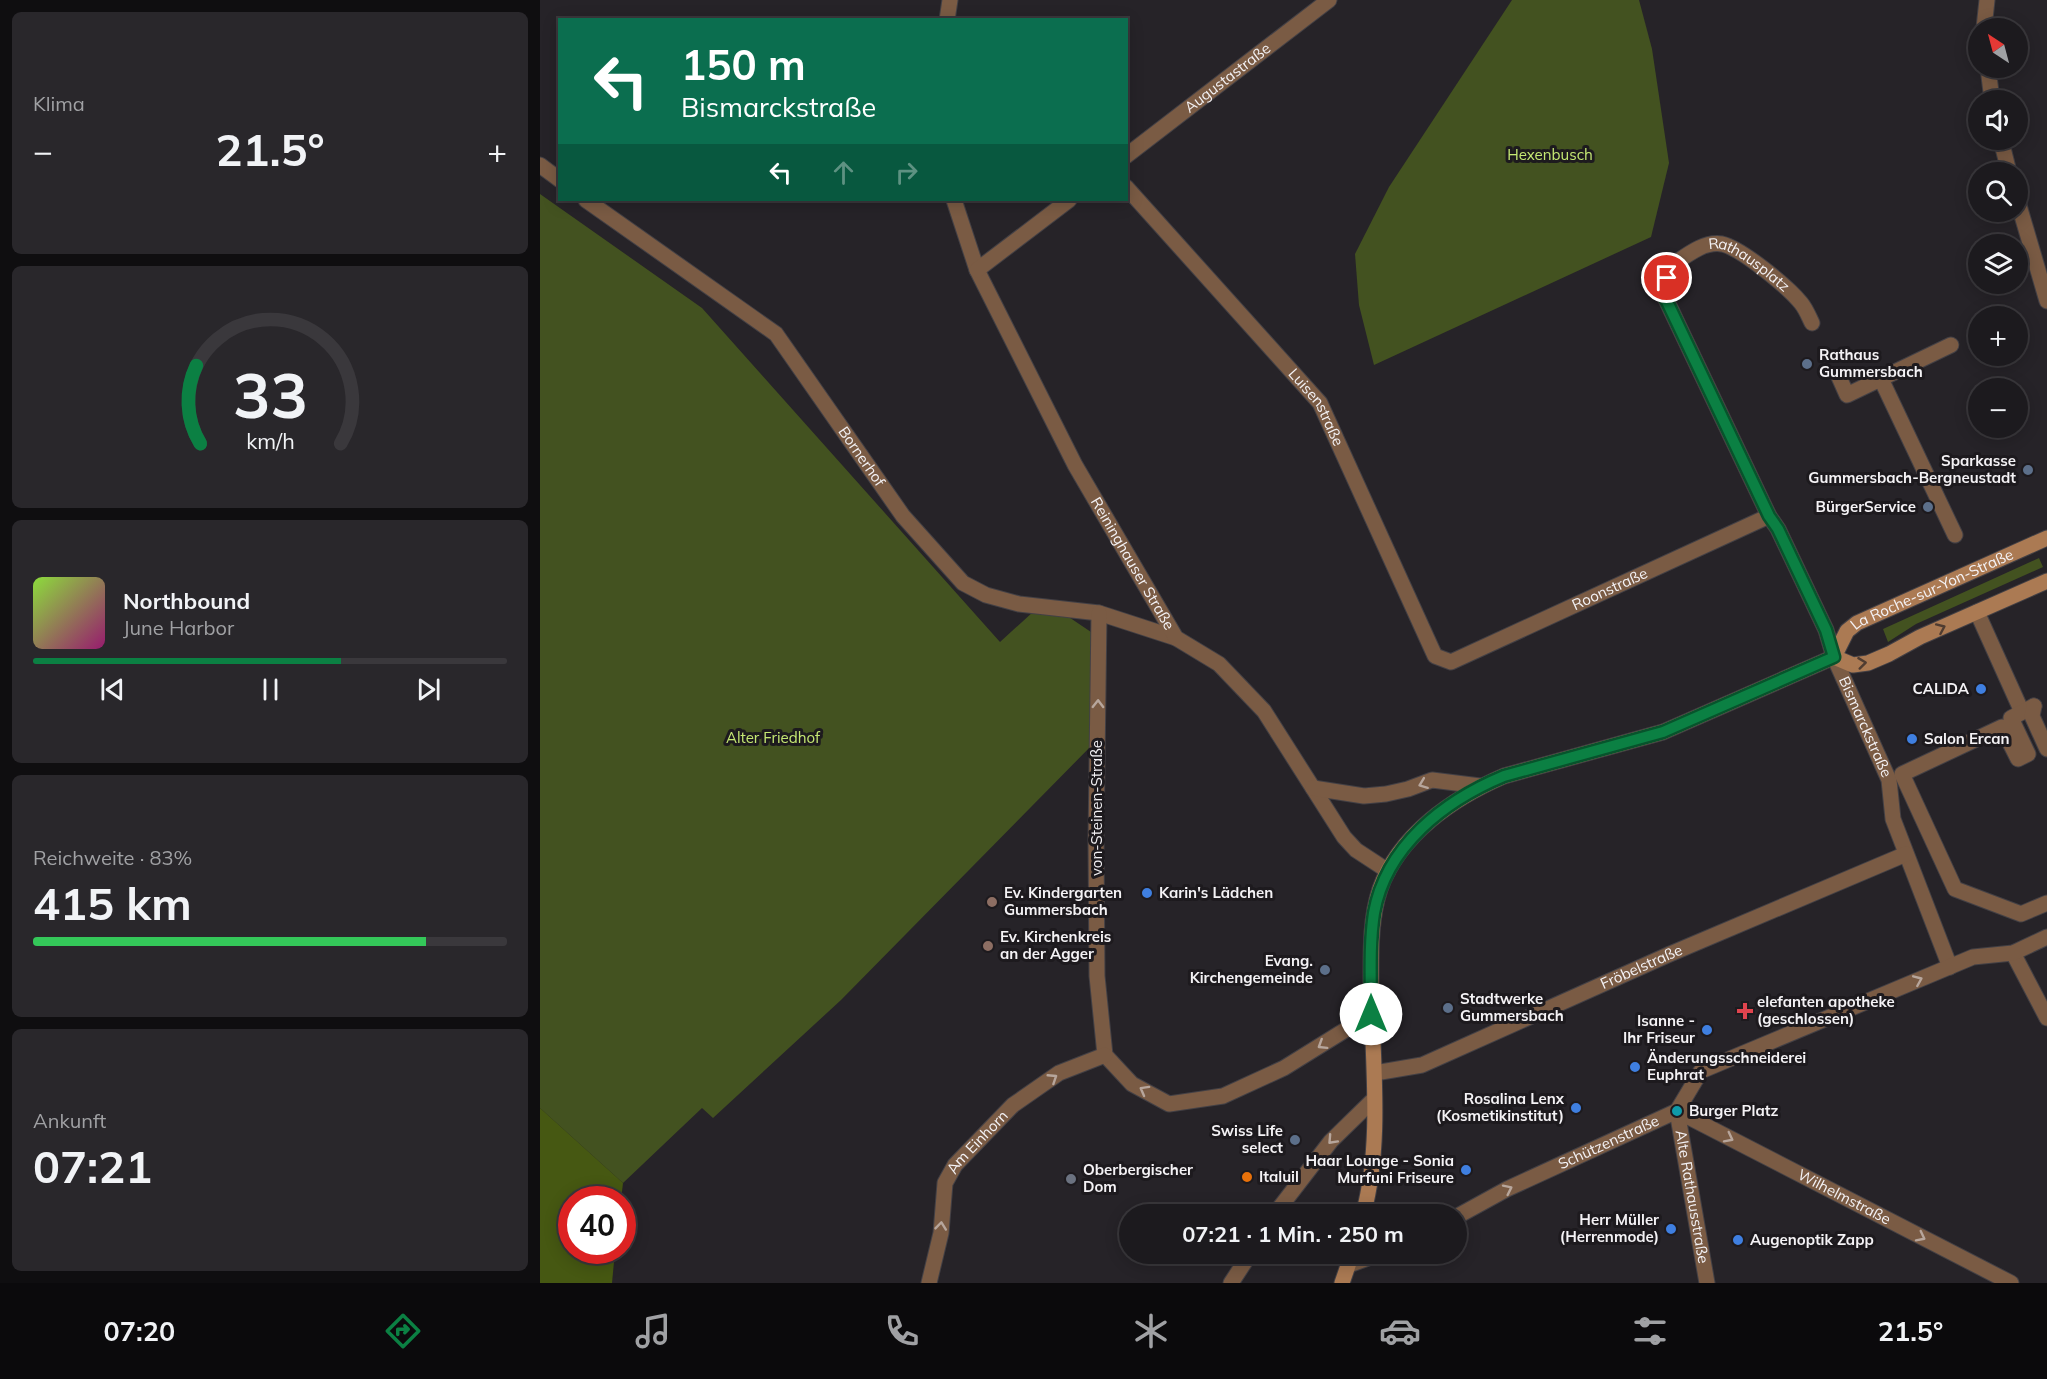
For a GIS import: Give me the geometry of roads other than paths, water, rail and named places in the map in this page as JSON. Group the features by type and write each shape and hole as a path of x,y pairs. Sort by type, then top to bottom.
{"street":[{"path":"947,18 950,0"},
{"name":"Augustastraße","path":"1128,154 1329,0"},
{"path":"1985,18 1987,0"},
{"path":"540,165 558,178"},
{"name":"Luisenstraße","path":"1128,189 1320,403 1435,657 1451,662"},
{"name":"Bornerhof","path":"587,201 776,334 903,516 963,583 986,595 1019,604 1099,613 1176,638"},
{"name":"Reininghauser Straße","path":"954,201 977,270 1076,465 1176,638 1219,664 1264,711 1344,837 1356,850 1388,871"},
{"path":"977,270 1068,201"},
{"path":"2024,222 2046,291"},
{"name":"Rathausplatz","path":"1671,266 1697,248 1721,244 1754,263 1783,284 1802,304 1812,323"},
{"name":"Bismarckstraße","path":"1671,266 1662,291 1826,630 1834,657 1889,780 1893,819 1950,967"},
{"path":"1839,377 1847,395 1951,345"},
{"path":"1881,379 1955,535"},
{"name":"Roonstraße","path":"1451,662 1769,516"},
{"name":"La Roche-sur-Yon-Straße","path":"1834,657 1847,631 1857,623 2047,538"},
{"path":"1365,1204 1370,1172 1375,1073 1371,1014 1371,939 1380,890 1388,871 1403,848 1423,827 1453,802 1480,786 1504,776 1663,732 1834,657 1853,665 1868,663 1920,637 2047,581"},
{"path":"1977,612 2022,712"},
{"name":"von-Steinen-Straße","path":"1099,613 1097,965 1105,1055"},
{"path":"2047,749 2032,716 2034,706 2011,718 2028,754 2018,759 2002,727 1902,774 1955,889 2021,914 2047,903"},
{"path":"1312,788 1364,795 1386,794 1432,780 1480,786"},
{"path":"1892,807 1913,798"},
{"name":"Fröbelstraße","path":"1375,1073 1422,1065 1597,986 1906,854"},
{"name":"Schützenstraße","path":"1467,1210 1507,1189 1677,1112 1701,1071 1973,957 2013,953 2047,938"},
{"path":"2013,953 2047,1018"},
{"path":"1105,1055 1132,1084 1169,1104 1223,1096 1284,1068 1371,1014"},
{"name":"Am Einhorn","path":"929,1283 941,1233 945,1183 955,1165 1014,1105 1059,1073 1105,1055"},
{"path":"1282,1204 1331,1141 1374,1099"},
{"name":"Alte Rathausstraße","path":"1677,1112 1707,1283"},
{"name":"Wilhelmstraße","path":"1677,1112 2011,1283"},
{"path":"1232,1283 1244,1264"},
{"path":"1342,1283 1349,1264"}],"place":[{"name":"Rathaus Gummersbach","path":"1807,364"},
{"name":"Sparkasse Gummersbach-Bergneustadt","path":"2028,470"},
{"name":"BürgerService","path":"1928,507"},
{"name":"CALIDA","path":"1981,689"},
{"name":"Salon Ercan","path":"1912,739"},
{"name":"Karin's Lädchen","path":"1147,893"},
{"name":"Ev. Kindergarten Gummersbach","path":"992,902"},
{"name":"Ev. Kirchenkreis an der Agger","path":"988,946"},
{"name":"Evang. Kirchengemeinde","path":"1325,970"},
{"name":"Stadtwerke Gummersbach","path":"1448,1008"},
{"name":"elefanten apotheke (geschlossen)","path":"1745,1011"},
{"name":"Isanne - Ihr Friseur","path":"1707,1030"},
{"name":"Änderungsschneiderei Euphrat","path":"1635,1067"},
{"name":"Rosalina Lenx (Kosmetikinstitut)","path":"1576,1108"},
{"name":"Burger Platz","path":"1677,1111"},
{"name":"Swiss Life select","path":"1295,1140"},
{"name":"Haar Lounge - Sonia Murfuni Friseure","path":"1466,1170"},
{"name":"Italuil","path":"1247,1177"},
{"name":"Oberbergischer Dom","path":"1071,1179"},
{"name":"Herr Müller (Herrenmode)","path":"1671,1229"},
{"name":"Augenoptik Zapp","path":"1738,1240"}],"park label":[{"name":"Hexenbusch","path":"1550,155"},
{"name":"Alter Friedhof","path":"773,738"}]}
